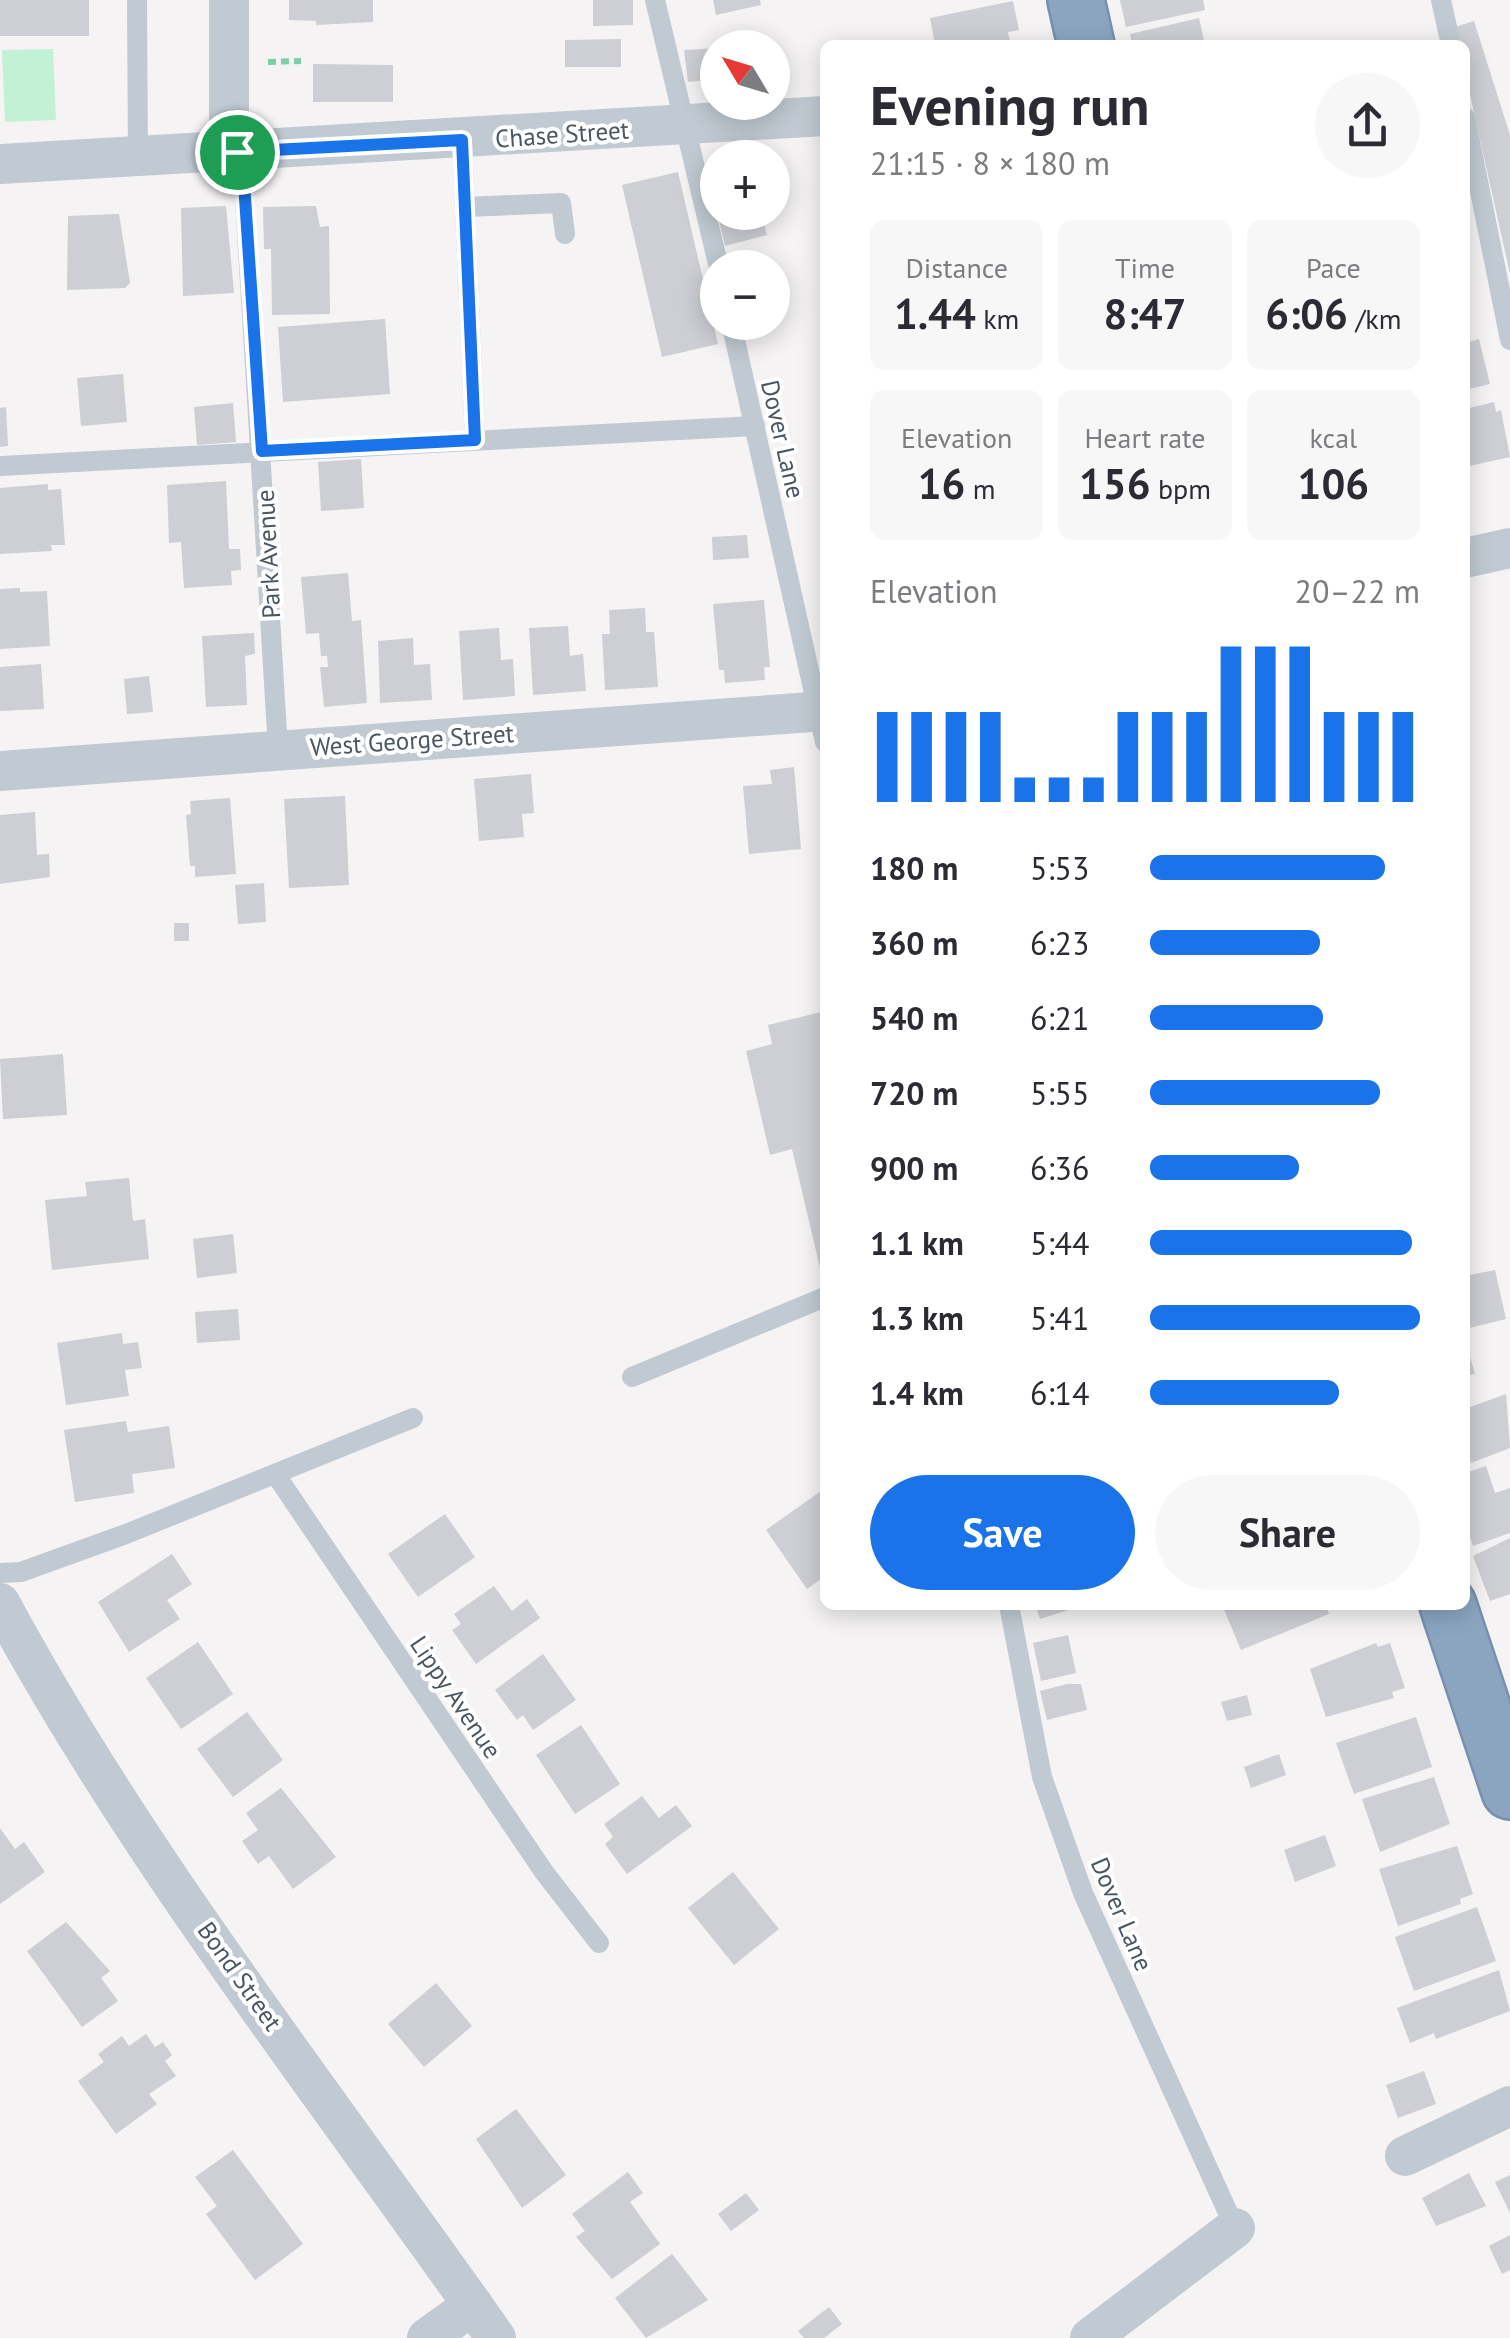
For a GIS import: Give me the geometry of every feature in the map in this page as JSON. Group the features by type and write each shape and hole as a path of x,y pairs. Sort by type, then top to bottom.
{"highway":[{"path":"1076,0 1085,40"},
{"path":"1450,1610 1510,1791"}],"street":[{"name":"Park Avenue","path":"229,0 229,116 237,152"},
{"name":"Chase Street","path":"0,164 820,116"},
{"path":"1470,557 1510,548"},
{"name":"West George Street","path":"0,771 278,750 820,722"},
{"name":"Bond Street","path":"0,1603 44,1684 120,1804 484,2322"},
{"path":"1405,2156 1510,2106"},
{"path":"1090,2338 1235,2228"},
{"path":"427,2338 484,2322"}],"lane":[{"path":"137,0 138,158"},
{"path":"655,0 715,250"},
{"path":"1442,0 1449,40"},
{"path":"462,140 475,440"},
{"path":"1470,142 1510,340"},
{"name":"Park Avenue","path":"237,152 244,183 278,750"},
{"path":"465,206 561,203 566,234"},
{"name":"Dover Lane","path":"735,340 820,709"},
{"path":"0,466 755,426"},
{"path":"632,1377 820,1299"},
{"path":"0,1573 21,1572 276,1475 412,1418"},
{"name":"Lippy Avenue","path":"276,1475 544,1872 600,1943"},
{"name":"Dover Lane","path":"1010,1610 1042,1778 1083,1892 1235,2228"}],"path":[{"path":"261,62 301,62"}],"green space":[{"path":"53,49 56,120 5,122 2,50"}],"building":[{"path":"0,0 89,0 89,36 0,36"},
{"path":"289,0 373,0 373,22 316,25 316,21 289,20"},
{"path":"593,0 633,0 633,25 593,26"},
{"path":"713,0 760,0 761,5 716,15"},
{"path":"1120,0 1203,0 1205,10 1126,27"},
{"path":"1013,1 1019,30 1008,32 1010,40 934,40 930,18"},
{"path":"1199,18 1204,40 1131,40 1130,34"},
{"path":"1474,21 1510,135 1510,274 1470,94 1470,40 1458,40 1455,27"},
{"path":"621,39 621,67 565,67 565,40"},
{"path":"700,49 700,81 688,82 684,50"},
{"path":"313,64 393,65 393,102 313,102"},
{"path":"678,172 700,267 700,340 717,340 718,344 662,357 622,185"},
{"path":"226,206 234,293 183,296 181,208"},
{"path":"316,206 320,227 329,226 330,314 272,315 271,249 264,249 263,207"},
{"path":"119,214 130,283 125,288 67,290 68,216"},
{"path":"721,230 766,230 767,235 725,246"},
{"path":"385,319 390,394 283,402 278,327"},
{"path":"1479,339 1490,384 1470,389 1470,342"},
{"path":"123,374 127,422 81,426 77,378"},
{"path":"1494,402 1496,412 1501,410 1510,457 1470,466 1470,408"},
{"path":"233,403 236,442 197,445 194,407"},
{"path":"6,407 8,446 0,447 0,408"},
{"path":"361,459 364,508 321,511 318,462"},
{"path":"226,481 229,549 240,549 241,570 231,571 232,585 184,588 181,542 169,543 167,485"},
{"path":"48,484 48,490 61,489 65,545 51,545 52,551 0,554 0,488"},
{"path":"747,535 749,558 713,560 712,537"},
{"path":"348,573 352,621 361,620 367,703 324,707 320,667 328,667 327,656 321,656 319,633 306,634 301,577"},
{"path":"20,588 20,592 47,591 50,646 0,649 0,589"},
{"path":"764,600 770,667 764,667 765,680 725,683 724,670 719,670 713,604"},
{"path":"645,608 646,632 654,632 658,687 605,690 602,634 610,634 609,610"},
{"path":"568,626 570,656 583,654 586,691 533,695 529,628"},
{"path":"499,628 501,660 513,659 515,696 463,700 459,631"},
{"path":"254,633 255,654 245,656 247,705 206,707 202,636"},
{"path":"413,638 414,665 430,664 432,700 380,703 378,641"},
{"path":"41,664 44,709 0,711 0,667"},
{"path":"149,676 153,712 127,714 124,679"},
{"path":"794,767 801,849 749,854 743,786 772,784 770,770"},
{"path":"531,774 534,813 522,814 524,837 479,841 474,779"},
{"path":"345,796 349,885 289,888 284,799"},
{"path":"230,798 236,874 195,877 195,866 190,866 186,815 191,814 190,801"},
{"path":"35,812 37,855 49,854 50,877 0,884 0,815"},
{"path":"264,883 266,922 238,924 235,885"},
{"path":"174,923 189,923 189,941 174,941"},
{"path":"820,1012 820,1268 792,1149 770,1155 746,1051 772,1044 768,1025"},
{"path":"63,1054 67,1115 3,1119 0,1059"},
{"path":"129,1178 133,1221 145,1219 149,1259 52,1270 45,1200 87,1196 85,1182"},
{"path":"233,1234 237,1273 197,1278 193,1239"},
{"path":"1495,1270 1506,1319 1470,1328 1470,1275"},
{"path":"238,1309 240,1340 197,1343 195,1312"},
{"path":"122,1333 123,1344 138,1342 142,1368 125,1370 129,1396 66,1405 57,1343"},
{"path":"1506,1394 1510,1448 1471,1463 1470,1407"},
{"path":"126,1421 128,1432 169,1426 175,1468 132,1474 134,1493 75,1502 64,1430"},
{"path":"1486,1466 1495,1493 1510,1488 1510,1533 1473,1546 1470,1537 1470,1471"},
{"path":"820,1492 820,1580 807,1589 766,1530"},
{"path":"445,1514 475,1557 418,1597 388,1554"},
{"path":"1510,1538 1510,1594 1490,1601 1473,1556"},
{"path":"172,1554 192,1584 167,1600 180,1619 129,1652 98,1602"},
{"path":"494,1586 512,1611 527,1599 540,1618 476,1664 452,1630 461,1624 454,1614"},
{"path":"1037,1610 1068,1610 1040,1619"},
{"path":"1224,1610 1328,1610 1329,1614 1241,1650"},
{"path":"1068,1635 1076,1673 1041,1681 1033,1643"},
{"path":"198,1642 233,1694 181,1729 146,1678"},
{"path":"1376,1643 1378,1647 1390,1643 1405,1688 1392,1692 1394,1698 1326,1717 1310,1669"},
{"path":"543,1654 576,1700 533,1730 523,1715 517,1720 495,1690"},
{"path":"1081,1684 1087,1710 1047,1720 1040,1691"},
{"path":"1247,1695 1252,1715 1227,1721 1221,1702"},
{"path":"247,1712 283,1760 233,1797 197,1749"},
{"path":"1416,1717 1432,1767 1354,1794 1336,1743"},
{"path":"581,1725 620,1784 575,1814 536,1755"},
{"path":"1279,1754 1286,1775 1251,1788 1244,1767"},
{"path":"1434,1777 1450,1824 1380,1852 1362,1799"},
{"path":"281,1788 336,1857 293,1889 269,1856 258,1864 242,1841 258,1830 246,1813"},
{"path":"642,1796 659,1818 676,1805 692,1826 627,1874 605,1844 613,1837 604,1824"},
{"path":"0,1828 15,1849 24,1842 45,1872 0,1904"},
{"path":"1325,1835 1336,1866 1295,1882 1284,1850"},
{"path":"1457,1846 1473,1894 1460,1899 1461,1904 1398,1926 1379,1869"},
{"path":"733,1872 779,1929 734,1965 688,1908"},
{"path":"1477,1907 1496,1961 1414,1991 1395,1937"},
{"path":"66,1922 110,1971 101,1978 118,2001 82,2027 27,1951"},
{"path":"1499,1970 1510,2011 1436,2039 1434,2033 1410,2043 1397,2008"},
{"path":"436,1983 472,2026 424,2067 388,2024"},
{"path":"146,2034 155,2047 163,2042 172,2055 165,2061 176,2076 149,2094 157,2104 116,2134 78,2081 104,2062 98,2054 122,2036 129,2046"},
{"path":"1424,2071 1436,2104 1398,2118 1386,2085"},
{"path":"516,2109 566,2175 522,2208 476,2139"},
{"path":"233,2150 303,2244 255,2280 206,2214 217,2206 195,2177"},
{"path":"628,2172 643,2193 630,2202 660,2244 612,2279 576,2237 585,2231 572,2214"},
{"path":"1469,2173 1486,2206 1436,2226 1422,2198"},
{"path":"1510,2175 1510,2213 1495,2182"},
{"path":"746,2193 759,2210 731,2231 718,2214"},
{"path":"1510,2235 1510,2270 1502,2274 1489,2246"},
{"path":"672,2254 708,2300 646,2338 615,2298"},
{"path":"829,2307 842,2324 824,2338 804,2338 798,2331"}],"route":[{"path":"462,140 475,440 262,451 244,183 237,152 462,140"}]}
